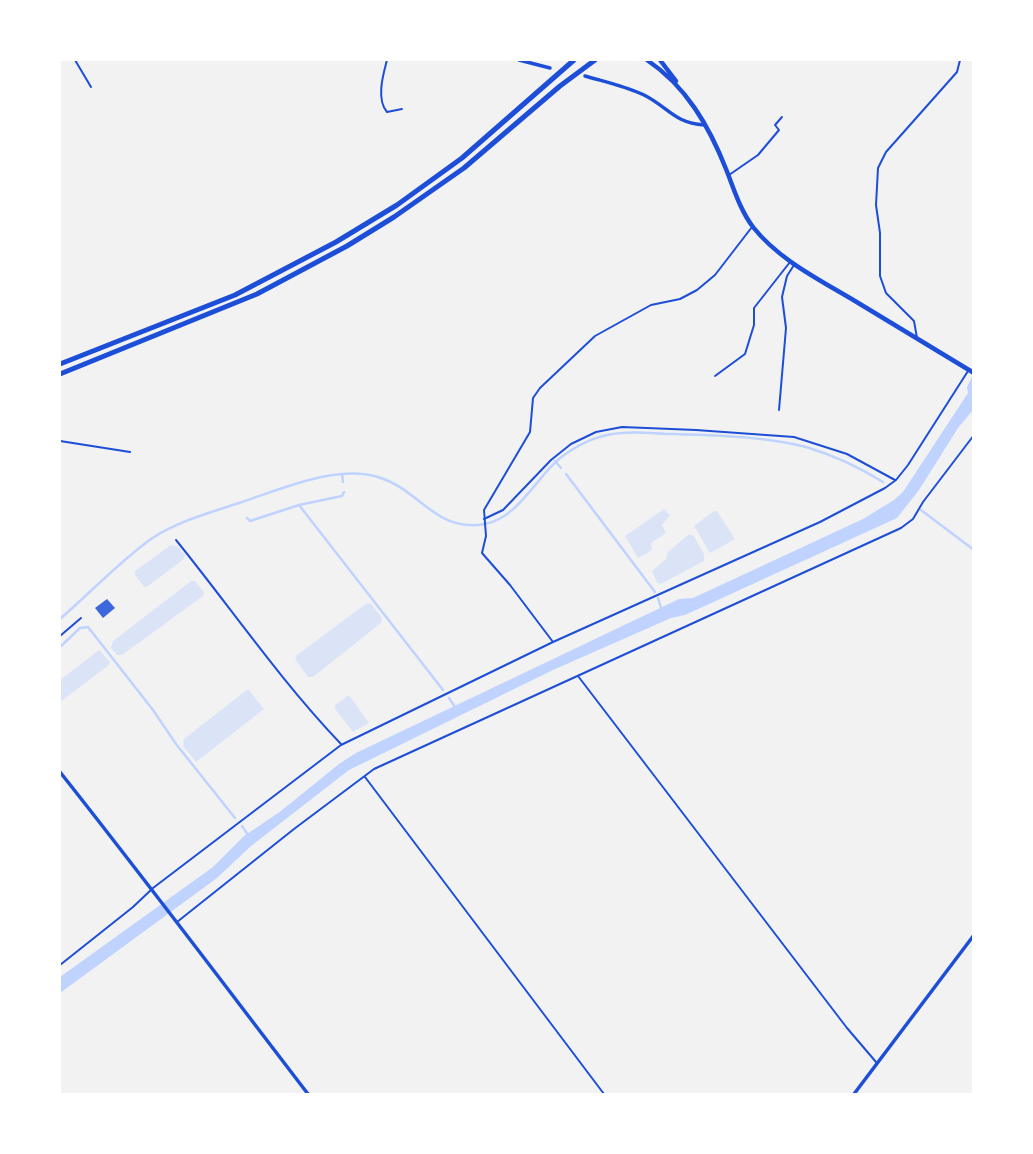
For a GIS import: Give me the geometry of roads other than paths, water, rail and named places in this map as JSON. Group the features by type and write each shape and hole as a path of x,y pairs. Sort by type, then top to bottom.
{"main road":[{"path":"60,364 235,295 336,242 397,205 462,158 574,60"},
{"path":"60,374 229,306 347,246 464,168 560,86 595,60"}],"street":[{"path":"519,60 550,68"},
{"path":"647,60 680,87"},
{"path":"660,60 705,125 752,226 792,263 971,371"},
{"path":"585,76 624,86 648,97 677,119 705,125"},
{"path":"60,772 154,890 308,1094"},
{"path":"853,1094 974,936"}],"lane":[{"path":"75,60 91,87"},
{"path":"387,60 382,85 383,107 387,112 402,109"},
{"path":"917,339 914,321 886,293 880,276 880,233 876,205 878,168 886,152 957,72 960,60"},
{"path":"728,175 758,155 779,130 775,125 782,117"},
{"path":"552,642 510,585 482,553 486,533 484,510 530,432 533,398 540,388 595,336 651,305 680,299 697,290 715,275 752,226"},
{"path":"715,376 745,354 754,325 754,308 792,263"},
{"path":"779,410 786,337 782,297 792,263"},
{"path":"60,965 341,745 552,642 820,522 896,480 971,371"},
{"path":"483,519 503,510 551,460 571,444 596,432 622,427 794,438 847,454 896,480"},
{"path":"175,920 365,776 386,763 901,528 914,519 923,502 974,435"},
{"path":"60,441 130,453"},
{"path":"176,540 295,694 341,745"},
{"path":"60,636 81,618"},
{"path":"578,675 839,1018 877,1063"},
{"path":"365,776 604,1094"}],"water":[{"path":"973,375 973,410 897,518 685,615 671,618 553,670 349,770 251,846 217,878 60,993 60,977 213,867 244,836 356,753 679,599 693,598 863,519 894,500 903,492 968,393 967,387"}],"waterway":[{"path":"60,619 127,558 161,533 205,514 326,476 362,474 378,477 406,491 441,517 468,525 485,524 509,513 557,461 580,445 607,435 628,432 724,436 790,443 836,458 883,482"},
{"path":"555,461 561,468"},
{"path":"342,474 343,482"},
{"path":"566,474 655,592"},
{"path":"247,518 250,521 299,505 342,496 344,492"},
{"path":"299,505 443,690"},
{"path":"921,510 974,550"},
{"path":"658,598 661,608"},
{"path":"60,647 80,628 88,627 235,818"},
{"path":"449,698 455,707"},
{"path":"242,826 248,835"}]}
